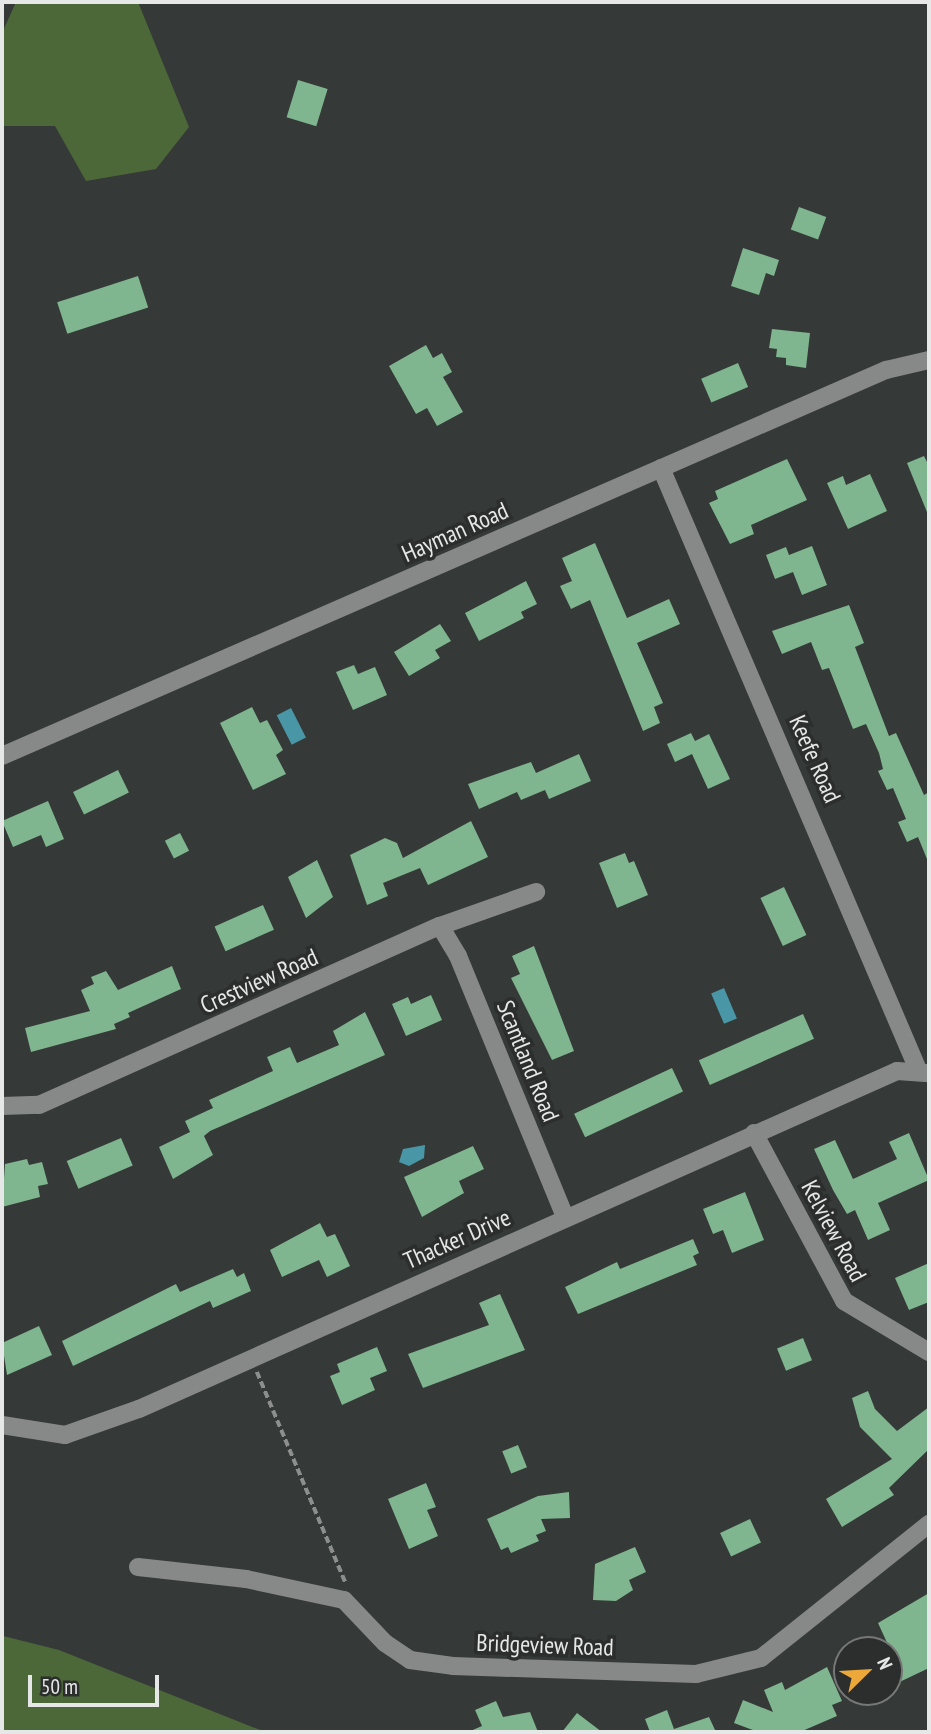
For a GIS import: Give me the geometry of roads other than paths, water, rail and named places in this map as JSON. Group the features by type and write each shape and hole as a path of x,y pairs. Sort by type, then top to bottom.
{"street":[{"name":"Hayman Road","path":"2,756 886,370 929,360"},
{"name":"Keefe Road","path":"661,468 924,1073"},
{"name":"Crestview Road","path":"2,1106 39,1105 440,926 536,892"},
{"name":"Scantland Road","path":"440,926 458,956 565,1217"},
{"name":"Thacker Drive","path":"2,1425 65,1435 251,1359 897,1071 924,1073"},
{"name":"Kelview Road","path":"754,1133 844,1301 929,1352"},
{"name":"Bridgeview Road","path":"138,1567 246,1579 344,1600 385,1643 410,1660 453,1666 696,1674 761,1658 929,1524"}],"water":[{"path":"291,708 306,737 292,745 277,715"},
{"path":"724,988 737,1018 724,1024 711,993"},
{"path":"425,1145 424,1158 409,1166 399,1162 403,1149"}]}
